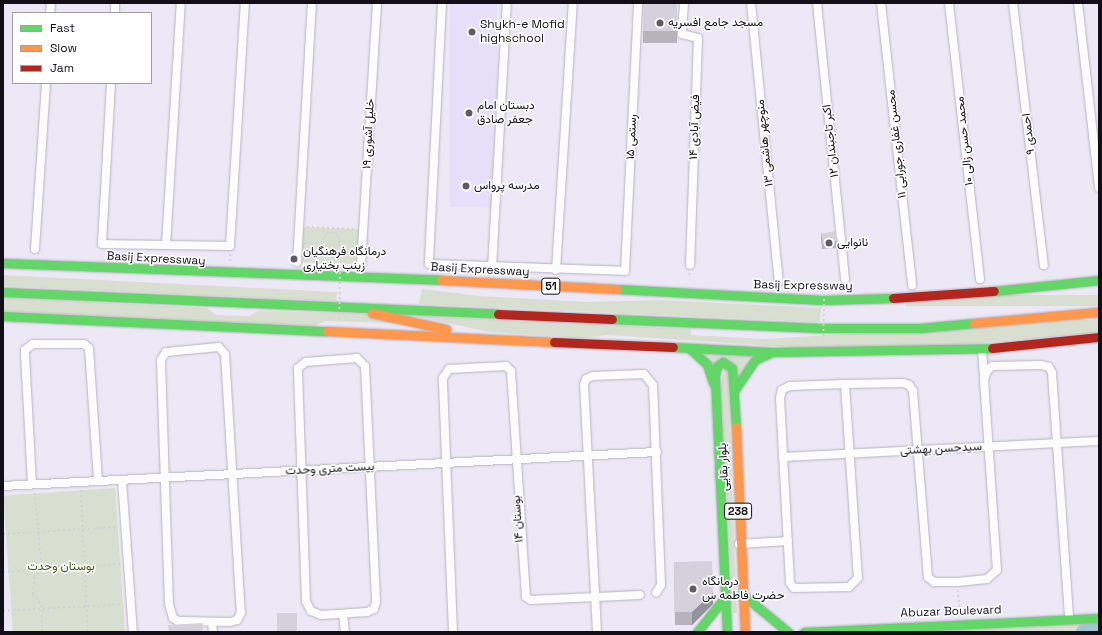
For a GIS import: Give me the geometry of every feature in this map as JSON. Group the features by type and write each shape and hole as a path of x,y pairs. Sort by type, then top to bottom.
{"main road":[{"name":"Basij Expressway","path":"3,263 231,274 296,273 822,300 949,296 1099,280"},
{"path":"3,292 820,328 920,328 1099,312"},
{"path":"348,308 477,336"},
{"path":"3,316 477,336 777,352 982,349 1099,337"},
{"name":"بلوار بقایی","path":"687,346 707,364 716,398"},
{"path":"734,391 755,360 777,352"},
{"name":"بلوار بقایی","path":"727,632 716,398 716,371 720,364 728,364 732,368 739,544 745,632"},
{"path":"742,594 788,632"},
{"path":"696,632 726,596"},
{"name":"Abuzar Boulevard","path":"804,632 960,623 1099,618"}],"street":[{"path":"166,245 181,3"},
{"path":"111,84 102,244 230,246 245,3"},
{"path":"297,262 312,3"},
{"name":"خلیل آشوری ۱۹","path":"361,265 377,3"},
{"path":"442,3 429,264 556,270 573,3"},
{"path":"492,268 507,3"},
{"name":"رستمی ۱۵","path":"556,270 625,271 638,3"},
{"name":"فیض آبادی ۱۴","path":"684,3 682,34 698,38 690,265"},
{"name":"منوچهر هاشمی ۱۳","path":"751,3 779,282"},
{"name":"اکبر تاجبندان ۱۲","path":"817,3 845,279"},
{"name":"محسن غفاری جورابی ۱۱","path":"881,3 912,285"},
{"name":"محمد حسن زالی ۱۰","path":"949,3 980,279"},
{"name":"احمدی ۹","path":"1014,3 1044,265"},
{"path":"1078,3 1099,188"},
{"path":"35,249 46,84"},
{"path":"32,484 26,364 29,346 87,345 98,481"},
{"path":"223,349 233,474 241,613 237,620 230,622 212,623 178,621 172,612 162,355 223,349"},
{"path":"845,384 851,453 858,578 849,587 794,588 790,583 783,457 782,390 790,386 845,384 909,385 913,391 927,570 934,582 958,582 987,579 997,570 982,349"},
{"path":"362,360 370,467 376,602 374,609 367,612 321,615 311,611 306,601 303,471 300,364 362,360"},
{"path":"984,380 992,366 1041,365 1049,367 1052,373 1069,620"},
{"name":"بوستان ۱۴","path":"447,463 444,373 449,369 506,366 510,371 514,459 526,597 531,600 594,596"},
{"path":"597,632 584,385 586,379 593,376 644,374 653,384 657,452 661,585 656,593"},
{"name":"سیدحسن بهشتی","path":"783,457 1099,440"},
{"name":"بیست متری وحدت","path":"3,486 657,452"},
{"path":"447,463 453,632"},
{"path":"122,480 133,632"},
{"path":"739,544 788,541"},
{"path":"594,596 640,595"},
{"path":"343,614 345,632"},
{"path":"212,623 212,632"}],"path":[{"path":"299,227 363,229"},
{"path":"324,244 325,237 332,233 333,228"},
{"path":"332,233 339,237 339,244 361,265"},
{"path":"298,242 324,244 330,249"},
{"path":"311,263 339,244"},
{"path":"339,319 340,264"},
{"path":"823,341 824,289"},
{"path":"81,490 88,632"},
{"path":"35,493 42,570 35,578 33,594 42,609 42,632"},
{"path":"3,534 118,527"},
{"path":"3,572 120,564"},
{"path":"958,582 960,623"},
{"path":"3,611 123,604"}],"shaded area":[{"path":"450,3 497,3 497,207 450,207"}],"green space":[{"path":"299,227 363,229 362,264 298,262"},
{"path":"3,275 337,292 336,301 3,286"},
{"path":"422,289 480,296 586,302 661,300 821,308 820,322 419,304"},
{"path":"906,295 1099,295 1099,306 906,306"},
{"path":"3,298 207,308 216,315 249,316 258,311 375,314 422,324 325,321 314,326 3,311"},
{"path":"415,316 691,329 691,335 764,339 1099,319 1099,333 942,346 820,349 608,335 584,338 490,332"},
{"path":"700,351 754,356 738,379 735,368 712,368"},
{"path":"724,367 728,375 737,613 733,613 721,385"},
{"name":"بوستان وحدت","path":"115,488 125,632 13,632 3,496"},
{"path":"1099,620 1099,632 909,632 975,627 1021,628"}],"building":[{"name":"مسجد جامع افسریه","path":"643,3 677,3 677,31 643,31"},
{"path":"836,231 838,241 823,244 821,234"},
{"name":"درمانگاه حضرت فاطمه س","path":"712,561 713,592 692,612 675,612 674,562"},
{"path":"277,613 297,613 297,632 277,632"},
{"path":"203,623 203,632 169,632 168,625"}],"waterway":[{"path":"1084,632 1099,631"}],"traffic: fast":[{"path":"3,263 441,280"},
{"path":"994,291 1099,280"},
{"path":"617,289 822,300 893,298"},
{"path":"3,292 498,314"},
{"path":"3,316 327,331"},
{"path":"612,319 820,328 920,328 974,323"},
{"path":"673,347 772,352"},
{"path":"689,348 707,364 713,383"},
{"path":"734,391 755,360 772,352 992,348"},
{"path":"727,632 715,376 717,366 723,362 732,368 736,427"},
{"path":"742,594 788,632"},
{"path":"697,632 726,596"},
{"path":"804,632 1099,618"}],"traffic: slow":[{"path":"441,280 617,289"},
{"path":"974,323 1099,312"},
{"path":"372,313 446,329"},
{"path":"327,331 554,342"},
{"path":"736,427 745,632"}],"traffic: jam":[{"path":"893,298 994,291"},
{"path":"498,314 612,319"},
{"path":"992,348 1099,337"},
{"path":"554,342 673,347"}],"place":[{"name":"مسجد جامع افسریه","path":"660,23"},
{"name":"Shykh-e Mofid highschool","path":"472,32"},
{"name":"دبستان امام جعفر صادق","path":"469,113"},
{"name":"مدرسه پرواس","path":"466,186"},
{"name":"نانوایی","path":"829,243"},
{"name":"درمانگاه فرهنگیان زینب بختیاری","path":"294,259"},
{"name":"درمانگاه حضرت فاطمه س","path":"693,589"}]}
